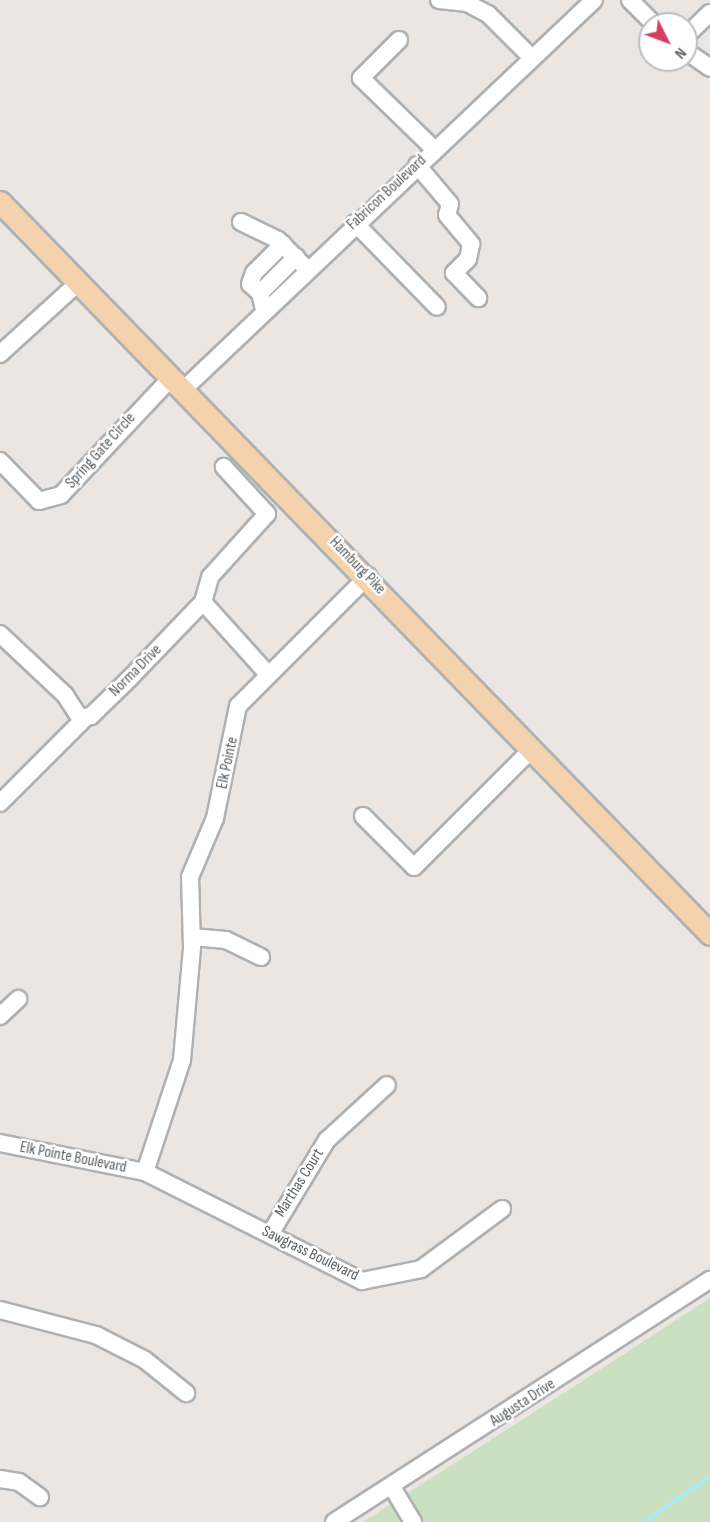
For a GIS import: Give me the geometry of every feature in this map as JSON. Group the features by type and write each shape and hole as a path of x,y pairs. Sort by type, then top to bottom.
{"main road":[{"name":"Hamburg Pike","path":"0,202 368,576 532,749 707,926"}],"street":[{"path":"439,0 467,3 488,14 532,58"},
{"path":"630,0 642,12"},
{"name":"Fabricon Boulevard","path":"178,383 301,263 354,223 532,58 584,3"},
{"path":"698,24 710,13"},
{"path":"399,40 361,78 434,149"},
{"path":"417,165 450,204 447,215 471,244 468,260 454,273 478,298"},
{"path":"241,222 283,244 301,263"},
{"path":"354,223 437,307"},
{"path":"262,301 250,284 254,273 283,244"},
{"path":"0,354 78,283"},
{"name":"Spring Gate Circle","path":"0,461 39,501 61,495 178,383"},
{"path":"224,467 267,514 210,577 203,602 266,672"},
{"name":"Elk Pointe","path":"189,998 192,937 190,878 215,818 238,706 266,672 368,576"},
{"name":"Norma Drive","path":"0,802 203,602"},
{"path":"0,634 85,718"},
{"path":"363,816 414,867 532,749"},
{"path":"192,937 226,940 261,957"},
{"name":"Elk Pointe Boulevard","path":"0,1143 145,1172 182,1060 189,998"},
{"path":"0,1016 18,999"},
{"name":"Marthas Court","path":"270,1234 327,1140 387,1085"},
{"name":"Sawgrass Boulevard","path":"145,1172 362,1281 383,1281 421,1269 501,1209"},
{"name":"Augusta Drive","path":"334,1522 710,1280"},
{"path":"0,1310 96,1335 145,1360 186,1394"},
{"path":"0,1479 19,1482 40,1497"},
{"path":"392,1486 413,1522"}],"green space":[{"path":"710,1298 710,1522 363,1522 570,1389"}],"waterway":[{"path":"644,1522 710,1477"}]}
